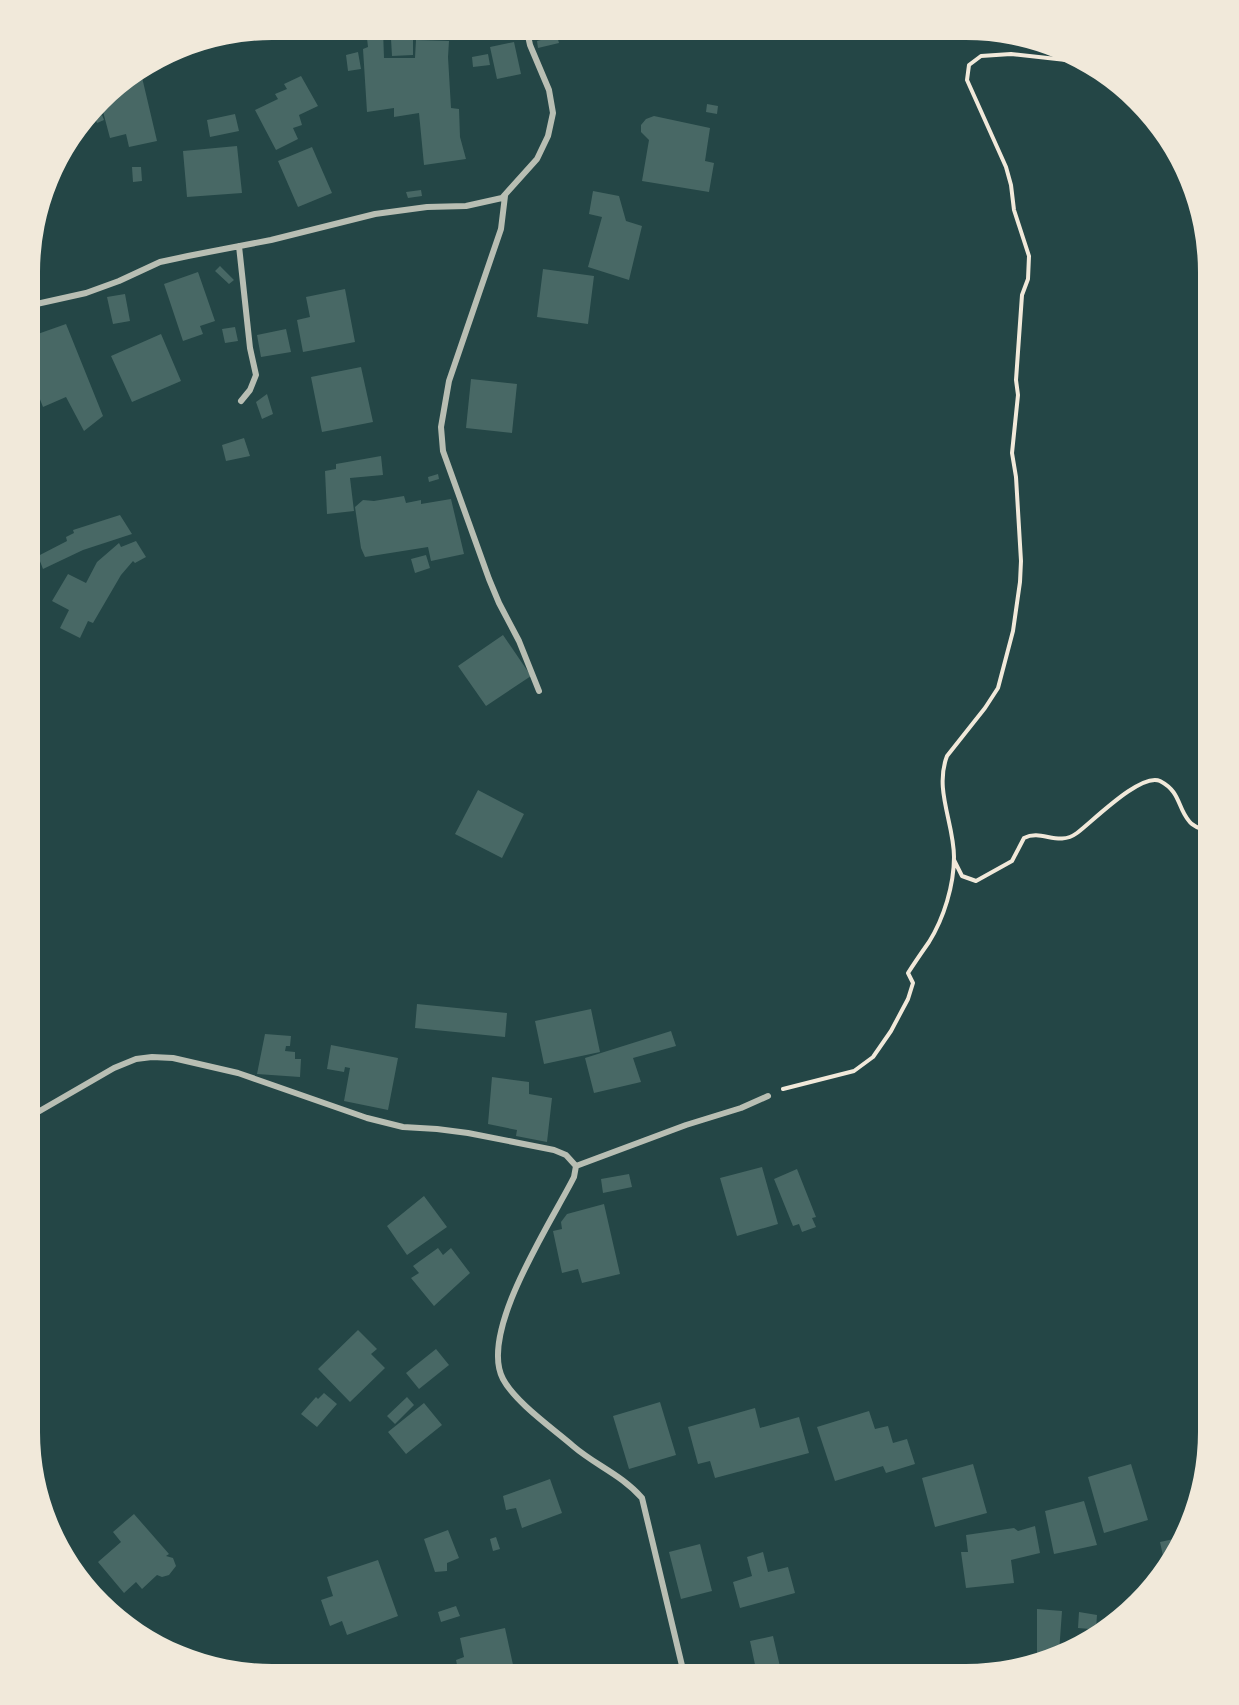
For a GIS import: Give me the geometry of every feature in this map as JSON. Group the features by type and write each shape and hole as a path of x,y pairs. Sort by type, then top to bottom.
{"street":[{"path":"40,303 86,293 160,262 271,240 375,214 426,207 466,207 505,196 537,159 548,136 553,113 549,90 529,40"},
{"path":"505,196 501,229 449,381 441,428 443,451 489,579 540,691"},
{"path":"239,246 250,348 256,375 250,390 241,400"},
{"path":"40,1111 114,1068 136,1059 174,1058 238,1073 367,1118 403,1127 437,1128 554,1150 566,1155 576,1166"},
{"path":"576,1166 686,1125 741,1108 768,1096"},
{"path":"576,1166 574,1177 536,1248 506,1312 497,1354 502,1378 517,1397 582,1454 610,1470 642,1498 682,1664"}],"path":[{"path":"768,1096 788,1087 854,1071 873,1057 891,1032 908,999 913,983 908,973 929,940 946,904 954,859 952,834 942,785 944,766 947,756 998,688 1005,666 1018,600 1021,542 1012,453 1023,295 1029,266 1029,256 1014,210 1006,167 967,80 969,65 981,56 1011,54 1059,59"},
{"path":"954,859 962,876 976,881 1012,861 1024,838 1037,834 1054,839 1073,836 1114,802 1149,780 1159,781 1177,796 1189,821 1198,827"}],"shaded area":[{"path":"967,40 997,42 1027,48 1056,58 1108,88 1131,108 1151,131 1175,170 1191,212 1198,257 1197,1463 1191,1493 1181,1522 1151,1574 1131,1597 1108,1617 1069,1641 1027,1657 982,1664 242,1663 212,1657 183,1647 131,1617 108,1597 88,1574 64,1535 48,1493 42,1463 40,1433 40,272 42,242 48,212 64,170 88,131 108,108 143,80 183,58 212,48 257,41"}],"building":[{"path":"367,40 383,40 384,58 415,58 416,40 449,41 451,108 459,109 460,137 466,159 424,165 419,113 394,117 394,108 367,112 363,49 368,47"},
{"path":"391,40 413,40 413,55 392,56"},
{"path":"558,40 559,43 538,48 537,41"},
{"path":"514,42 521,74 497,79 490,47"},
{"path":"358,52 361,69 348,71 346,55"},
{"path":"488,54 490,65 473,67 472,57"},
{"path":"301,76 318,106 299,115 302,125 293,128 298,139 276,150 255,110 278,99 275,94 287,89 284,84"},
{"path":"143,80 157,141 129,147 126,134 110,138 103,113"},
{"path":"707,104 718,106 717,114 706,112"},
{"path":"235,114 239,131 210,137 207,120"},
{"path":"101,115 104,120 97,123 96,121"},
{"path":"654,116 710,128 705,161 714,163 709,192 642,181 649,140 641,132 641,125 646,119"},
{"path":"237,146 242,193 187,197 183,151"},
{"path":"312,147 332,193 298,207 278,161"},
{"path":"132,167 141,167 142,181 133,182"},
{"path":"421,190 422,196 408,198 406,192"},
{"path":"593,191 619,196 626,221 642,226 629,280 588,267 602,217 589,214"},
{"path":"220,266 234,280 229,284 215,271"},
{"path":"543,269 594,276 588,324 537,317"},
{"path":"198,272 215,321 200,326 203,334 183,341 164,284"},
{"path":"345,289 355,342 303,352 297,320 310,317 306,297"},
{"path":"125,294 130,321 113,324 107,297"},
{"path":"66,324 103,416 84,431 66,397 43,407 40,399 40,333"},
{"path":"235,327 238,341 225,343 222,329"},
{"path":"286,329 291,352 261,357 257,335"},
{"path":"161,334 181,381 132,402 111,356"},
{"path":"361,367 373,422 322,432 311,377"},
{"path":"471,379 517,384 512,433 466,428"},
{"path":"267,394 273,414 262,419 256,402"},
{"path":"244,438 250,456 226,461 222,445"},
{"path":"381,456 383,475 350,478 354,511 327,514 325,471 336,469 336,464"},
{"path":"438,474 439,479 429,482 428,477"},
{"path":"404,496 406,503 421,500 421,504 451,499 464,554 431,561 428,547 365,557 361,548 355,507 363,500 374,501"},
{"path":"120,515 132,534 83,550 43,569 40,555 67,541 66,537 74,533 73,530"},
{"path":"136,541 146,557 135,563 133,561 121,575 93,623 88,621 80,638 60,628 69,610 52,601 68,574 86,583 97,562 119,543 121,547"},
{"path":"426,555 430,568 415,573 411,559"},
{"path":"503,635 531,676 486,706 458,666"},
{"path":"478,790 524,814 502,858 455,834"},
{"path":"417,1004 507,1013 505,1037 415,1028"},
{"path":"591,1009 600,1052 544,1064 535,1021"},
{"path":"671,1031 676,1046 633,1058 641,1082 594,1093 585,1058"},
{"path":"265,1034 291,1036 290,1046 286,1046 285,1051 295,1052 295,1059 301,1059 300,1077 257,1074"},
{"path":"331,1045 398,1058 388,1110 344,1101 350,1068 345,1067 344,1072 327,1069"},
{"path":"492,1077 529,1082 529,1094 552,1098 547,1142 516,1136 517,1130 488,1124"},
{"path":"762,1167 778,1224 737,1236 720,1178"},
{"path":"797,1169 816,1217 812,1218 816,1227 802,1232 799,1224 793,1226 774,1179"},
{"path":"629,1174 632,1187 603,1193 601,1179"},
{"path":"424,1196 447,1227 407,1255 387,1226"},
{"path":"604,1204 620,1274 582,1283 578,1269 562,1273 553,1231 562,1229 561,1222 567,1214"},
{"path":"438,1248 443,1255 451,1248 470,1273 434,1306 411,1278 419,1273 413,1266"},
{"path":"358,1330 377,1349 371,1354 385,1368 350,1402 318,1369"},
{"path":"436,1349 449,1365 419,1389 406,1373"},
{"path":"324,1393 337,1404 317,1427 301,1414 316,1397 318,1399"},
{"path":"407,1397 414,1405 395,1424 387,1416"},
{"path":"660,1402 676,1455 629,1469 613,1416"},
{"path":"424,1403 442,1425 406,1454 388,1432"},
{"path":"755,1408 760,1428 799,1417 809,1453 715,1478 710,1461 698,1464 688,1427"},
{"path":"869,1411 875,1429 888,1426 893,1443 907,1439 915,1464 886,1473 883,1466 835,1481 817,1427"},
{"path":"973,1464 987,1513 935,1527 922,1478"},
{"path":"1131,1464 1148,1520 1104,1533 1088,1477"},
{"path":"550,1479 562,1513 522,1528 516,1508 506,1510 503,1496"},
{"path":"1084,1501 1097,1545 1054,1554 1045,1511"},
{"path":"134,1514 169,1554 166,1556 173,1558 176,1566 169,1575 162,1577 157,1575 142,1589 136,1582 124,1593 98,1562 121,1542 113,1532"},
{"path":"1035,1526 1040,1553 1011,1560 1014,1583 966,1588 961,1552 968,1552 966,1535 1014,1528 1018,1531"},
{"path":"448,1530 459,1558 447,1563 447,1571 435,1572 424,1539"},
{"path":"496,1537 500,1549 493,1551 490,1539"},
{"path":"1173,1539 1163,1556 1160,1542"},
{"path":"700,1544 712,1591 681,1599 669,1552"},
{"path":"763,1552 768,1572 788,1567 795,1593 740,1608 733,1582 752,1576 747,1557"},
{"path":"378,1560 398,1616 347,1635 342,1621 330,1626 321,1600 333,1596 327,1577"},
{"path":"456,1606 460,1616 441,1622 438,1612"},
{"path":"1037,1609 1062,1611 1060,1645 1037,1653"},
{"path":"1079,1612 1097,1615 1096,1625 1090,1629 1078,1628"},
{"path":"505,1628 513,1664 457,1664 456,1660 464,1657 460,1638"},
{"path":"773,1636 779,1664 755,1664 750,1641"}]}
